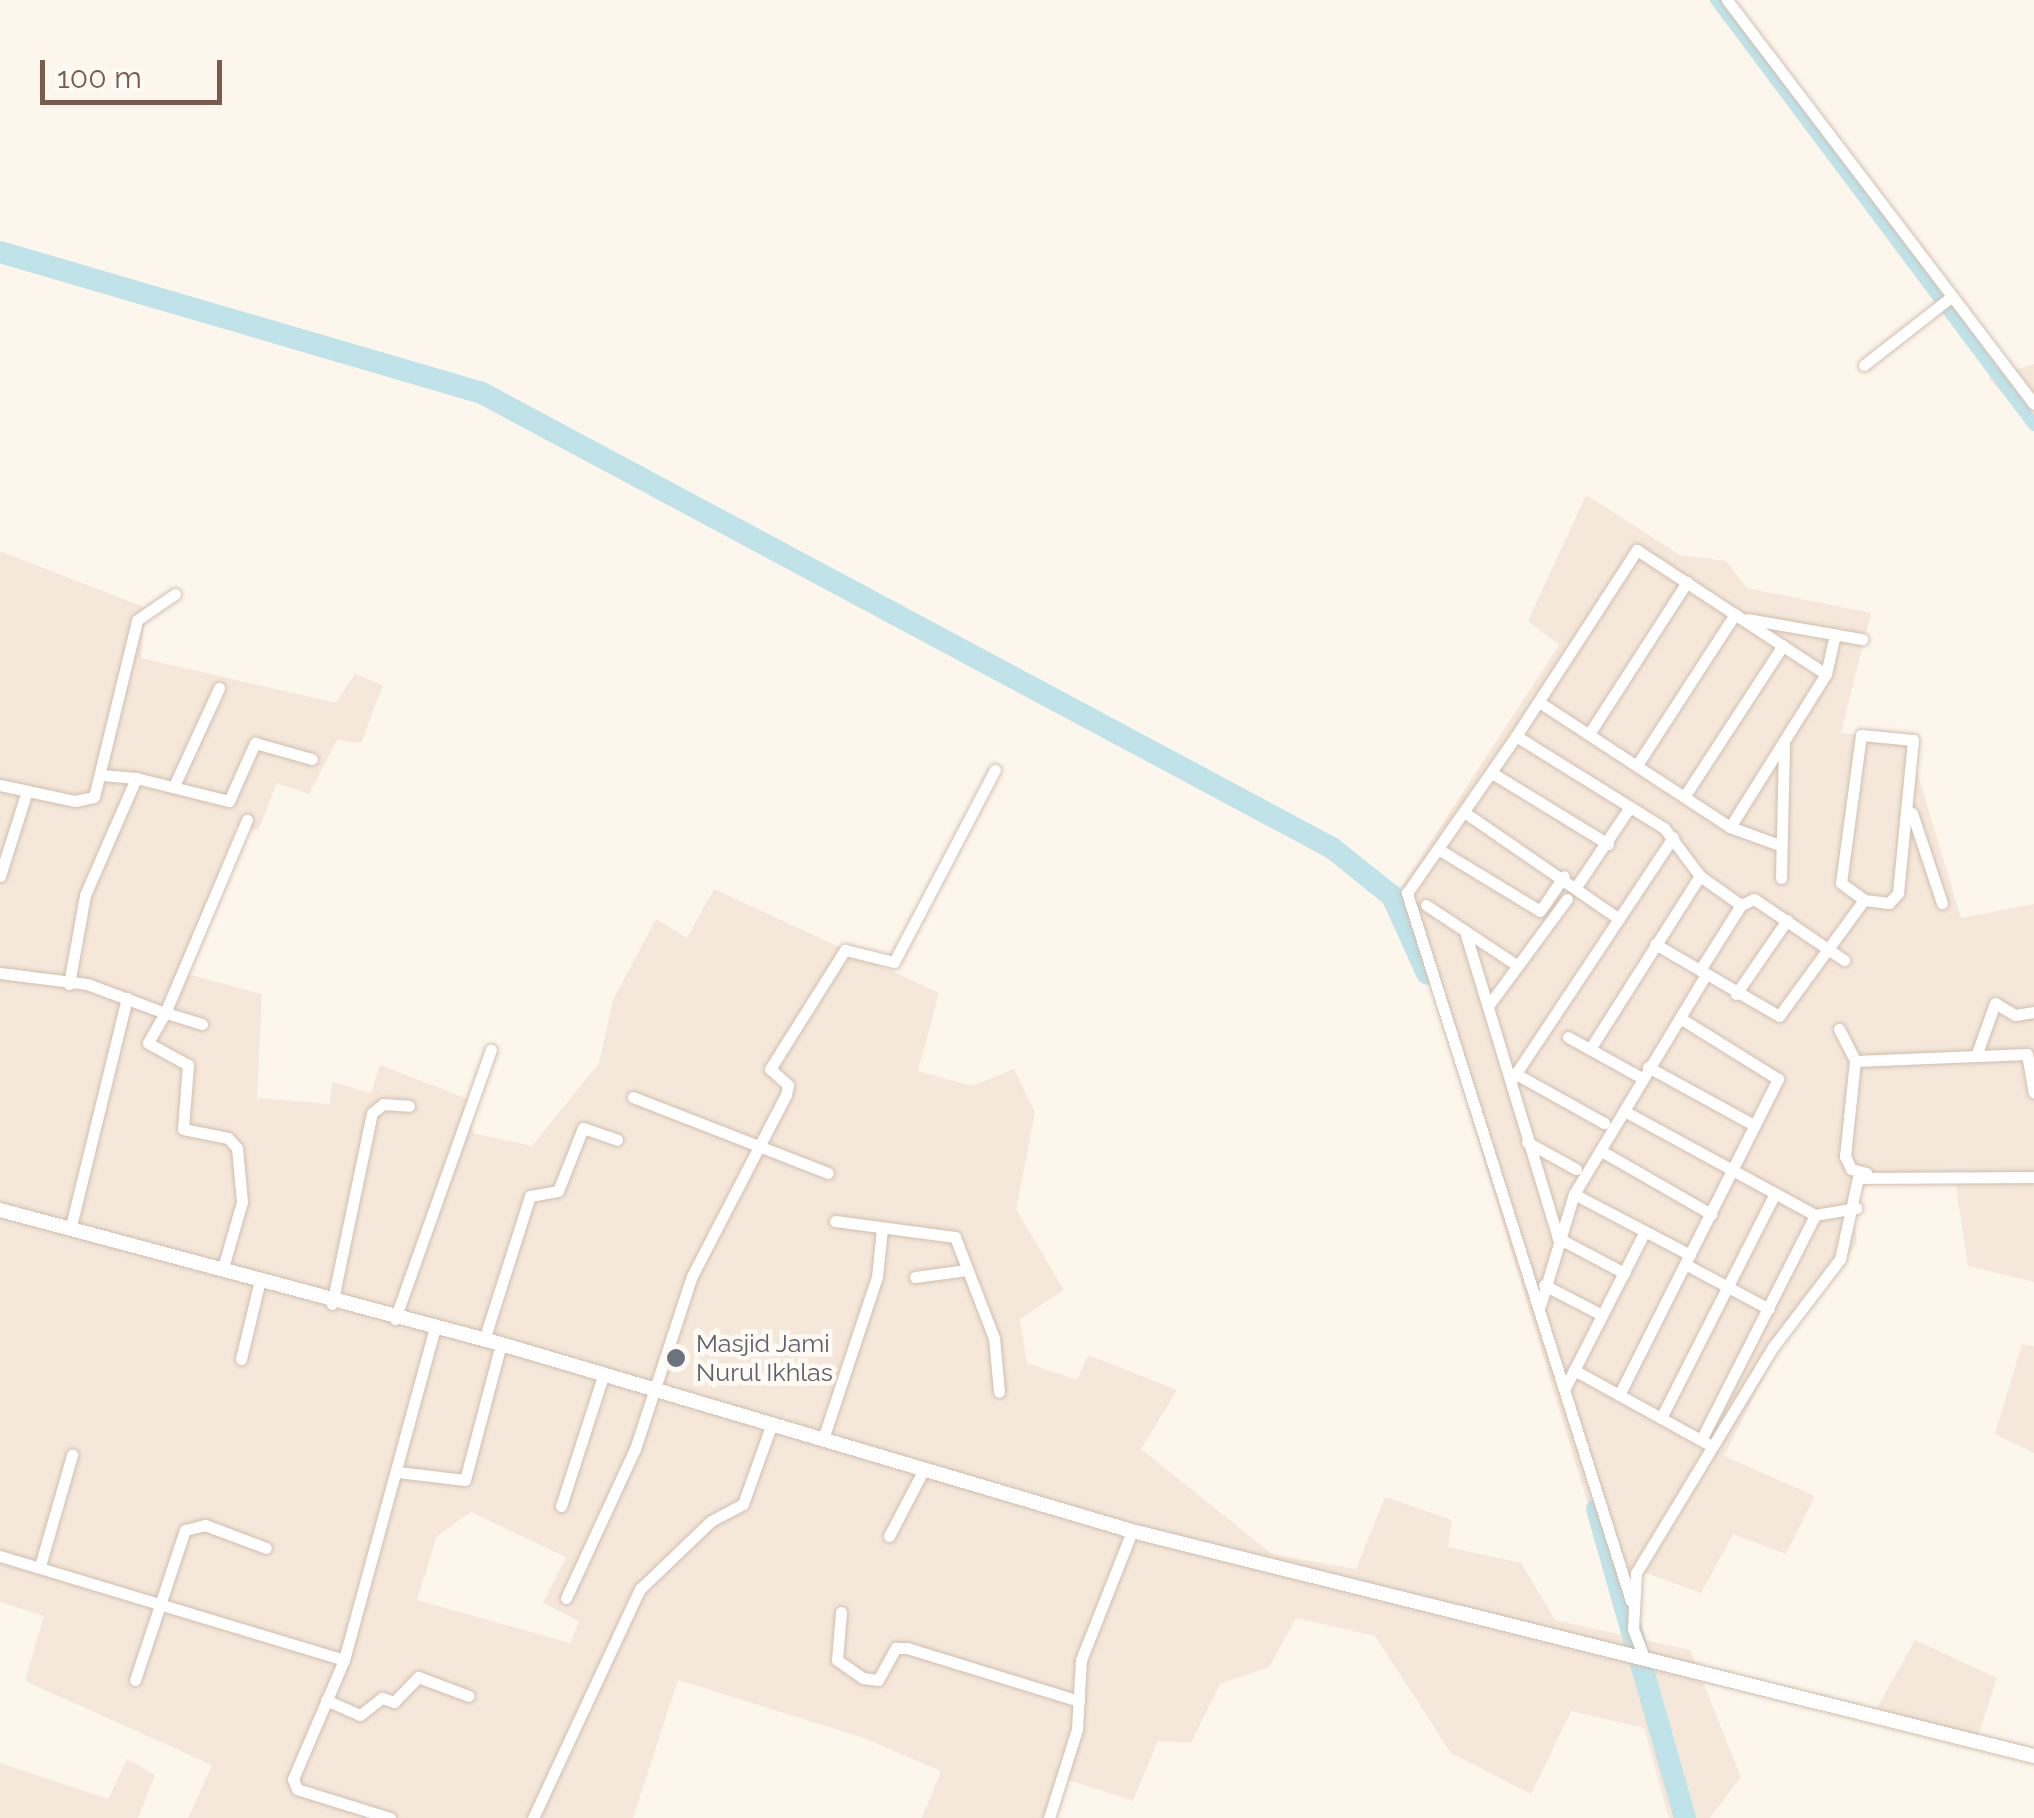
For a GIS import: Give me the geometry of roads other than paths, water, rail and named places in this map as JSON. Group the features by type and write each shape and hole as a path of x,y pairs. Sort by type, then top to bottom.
{"street":[{"path":"1727,0 1948,300 2034,404"},
{"path":"1864,365 1948,300"},
{"path":"1644,1660 1631,1601 1540,1307 1406,901 1637,550 1826,674"},
{"path":"1588,734 1687,582"},
{"path":"0,785 84,802 102,774 136,620 175,594"},
{"path":"1738,616 1862,639"},
{"path":"1636,765 1738,616"},
{"path":"1730,827 1826,674 1835,634"},
{"path":"1684,796 1782,645"},
{"path":"174,786 218,688"},
{"path":"1539,702 1730,827 1782,846"},
{"path":"1861,735 1913,740 1910,810 1898,893 1888,903 1864,900 1842,883 1861,735"},
{"path":"1516,736 1672,837 1700,876 1742,905"},
{"path":"102,774 232,800 255,742 312,760"},
{"path":"1781,878 1784,744"},
{"path":"566,1598 635,1450 650,1386 692,1276 788,1090 770,1069 845,950 894,962 995,770"},
{"path":"1492,774 1608,844"},
{"path":"68,984 84,894 136,778"},
{"path":"0,876 26,791"},
{"path":"1578,884 1630,807"},
{"path":"1910,810 1942,902"},
{"path":"1464,812 1578,884 1619,919"},
{"path":"222,1268 242,1202 242,1165 228,1138 182,1128 188,1065 148,1044 165,1013 247,820"},
{"path":"1514,1076 1672,837"},
{"path":"1438,849 1540,911 1564,876"},
{"path":"1590,1049 1700,876"},
{"path":"1488,1006 1567,899"},
{"path":"1540,1307 1574,1194 1603,1152 1742,905 1754,899 1844,960"},
{"path":"1655,944 1780,1016 1826,946 1864,900"},
{"path":"1426,905 1518,966"},
{"path":"1736,994 1787,920"},
{"path":"1466,935 1514,1076 1527,1142 1558,1238 1624,1273"},
{"path":"0,972 127,998 202,1024"},
{"path":"70,1230 127,998"},
{"path":"1976,1056 1995,1003 2016,1015 2034,1012"},
{"path":"1618,1395 1778,1079 1680,1018"},
{"path":"1839,1029 1855,1061 1845,1156 1850,1169 1866,1173 2034,1177"},
{"path":"1568,1036 1754,1126"},
{"path":"395,1319 491,1050"},
{"path":"1855,1061 2026,1054 2034,1092"},
{"path":"1514,1076 1604,1123"},
{"path":"633,1098 758,1142 828,1174"},
{"path":"332,1304 372,1113 383,1104 409,1106"},
{"path":"1626,1112 1814,1216 1856,1208"},
{"path":"484,1340 530,1196 558,1191 583,1128 617,1140"},
{"path":"1527,1142 1576,1170"},
{"path":"1603,1152 1711,1214"},
{"path":"1631,1601 1636,1574 1716,1448 1772,1347 1840,1259 1856,1208 1855,1187 1866,1173"},
{"path":"1660,1418 1775,1193"},
{"path":"1574,1194 1646,1231 1726,1286 1770,1310"},
{"path":"0,1210 222,1268 259,1284 332,1304 501,1344 650,1386 1132,1531 2034,1756"},
{"path":"1701,1440 1770,1310 1814,1216"},
{"path":"835,1222 882,1230 950,1232 994,1338 1000,1392"},
{"path":"823,1438 877,1277 882,1230"},
{"path":"1564,1388 1646,1231"},
{"path":"916,1277 967,1270"},
{"path":"241,1359 259,1284"},
{"path":"1544,1285 1602,1316"},
{"path":"390,1818 293,1784 344,1660 434,1330"},
{"path":"398,1472 464,1480 501,1344"},
{"path":"1574,1370 1716,1448"},
{"path":"561,1506 604,1373"},
{"path":"533,1818 640,1588 710,1521 743,1504 772,1423"},
{"path":"40,1566 72,1455"},
{"path":"889,1536 924,1469"},
{"path":"135,1680 181,1538 193,1524 266,1548"},
{"path":"1049,1818 1079,1701 1081,1660 1132,1531"},
{"path":"0,1556 344,1660"},
{"path":"842,1612 836,1660 863,1678 878,1680 896,1648 907,1648 1079,1701"},
{"path":"326,1700 360,1715 382,1698 394,1702 418,1676 469,1696"}],"waterway":[{"path":"1716,0 2034,425"},
{"path":"0,252 480,392 1332,848 1392,896 1427,973"},
{"path":"1597,1509 1685,1818"}],"place":[{"name":"Masjid Jami Nurul Ikhlas","path":"676,1358"}]}
